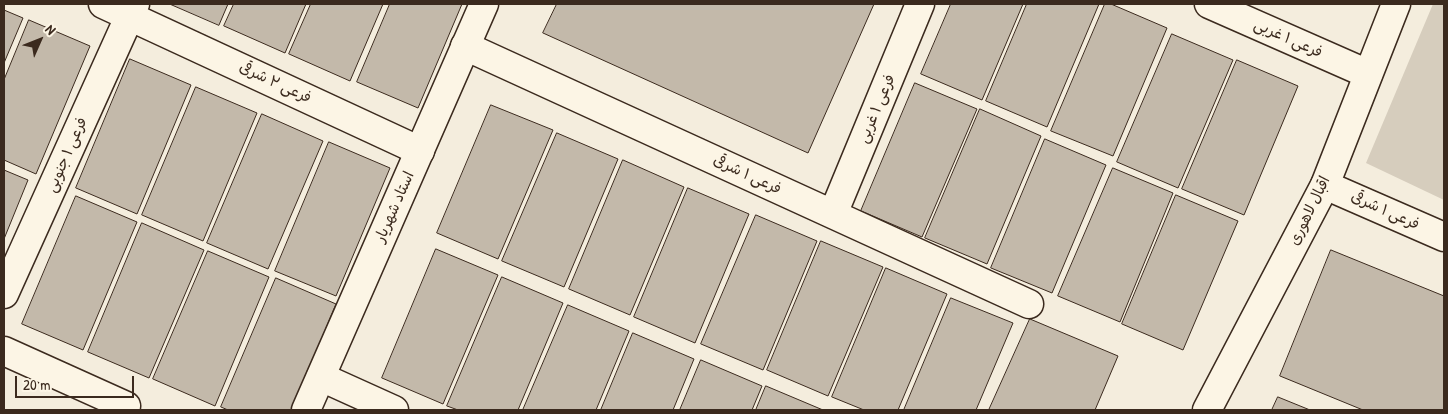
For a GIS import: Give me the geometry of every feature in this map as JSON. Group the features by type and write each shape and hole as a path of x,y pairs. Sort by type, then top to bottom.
{"street":[{"path":"103,4 132,10"},
{"name":"استاد شهریار","path":"306,410 484,4"},
{"name":"فرعی ۱ غربی","path":"833,214 920,4"},
{"name":"فرعی ۱ غربی","path":"1209,4 1368,74"},
{"name":"اقبال لاهوری","path":"1207,410 1325,185 1396,4"},
{"name":"فرعی ۲ شرقی","path":"132,10 420,151"},
{"name":"فرعی ۱ جنوبی","path":"4,294 132,10"},
{"name":"فرعی ۱ شرقی","path":"465,46 1029,304"},
{"name":"فرعی ۱ شرقی","path":"1325,185 1444,237"},
{"path":"4,351 126,406"},
{"path":"321,377 394,410"}],"shaded area":[{"path":"1433,4 1444,4 1444,200 1366,163"}],"building":[{"path":"170,4 228,4 219,25"},
{"path":"234,4 306,4 285,53 224,26"},
{"path":"311,4 383,4 350,81 289,54"},
{"path":"390,4 462,4 418,108 357,82"},
{"path":"557,4 874,4 808,153 543,33"},
{"path":"951,4 1023,4 982,100 921,74"},
{"path":"1027,4 1099,4 1047,127 986,101"},
{"path":"1105,4 1111,4 1167,28 1113,156 1051,131"},
{"path":"4,10 23,18 4,63"},
{"path":"29,20 90,46 36,174 4,160 4,80"},
{"path":"1172,34 1233,60 1178,188 1117,162"},
{"path":"130,59 191,85 137,214 76,188"},
{"path":"1237,60 1298,86 1244,215 1182,189"},
{"path":"915,83 977,109 922,237 861,211"},
{"path":"196,87 257,113 203,241 142,215"},
{"path":"491,105 553,130 498,259 437,233"},
{"path":"980,109 1041,136 987,264 925,238"},
{"path":"262,114 323,141 268,269 207,243"},
{"path":"557,133 618,159 564,287 502,261"},
{"path":"1045,139 1106,165 1052,293 991,268"},
{"path":"329,142 390,168 336,296 275,271"},
{"path":"623,160 684,187 630,315 569,289"},
{"path":"1113,168 1173,193 1120,322 1058,296"},
{"path":"4,170 28,180 4,239"},
{"path":"688,188 749,214 695,343 634,317"},
{"path":"1176,195 1238,221 1183,350 1122,324"},
{"path":"76,196 137,222 83,350 22,324"},
{"path":"756,215 817,241 763,370 701,344"},
{"path":"142,223 204,250 149,378 88,352"},
{"path":"821,241 883,267 828,396 767,370"},
{"path":"436,249 498,275 443,404 382,378"},
{"path":"1331,250 1444,296 1444,410 1363,410 1280,376"},
{"path":"208,251 269,277 215,406 153,379"},
{"path":"886,268 947,294 898,410 864,410 832,397"},
{"path":"502,277 563,303 518,410 458,410 447,406"},
{"path":"276,278 336,304 292,410 228,410 221,407"},
{"path":"951,298 1013,323 976,410 904,410"},
{"path":"568,305 629,331 596,410 523,410"},
{"path":"1030,319 1118,356 1095,410 989,410"},
{"path":"633,333 694,359 673,410 601,410"},
{"path":"701,360 762,386 752,410 680,410"},
{"path":"766,386 823,410 756,410"},
{"path":"1278,397 1310,410 1272,410"}]}
